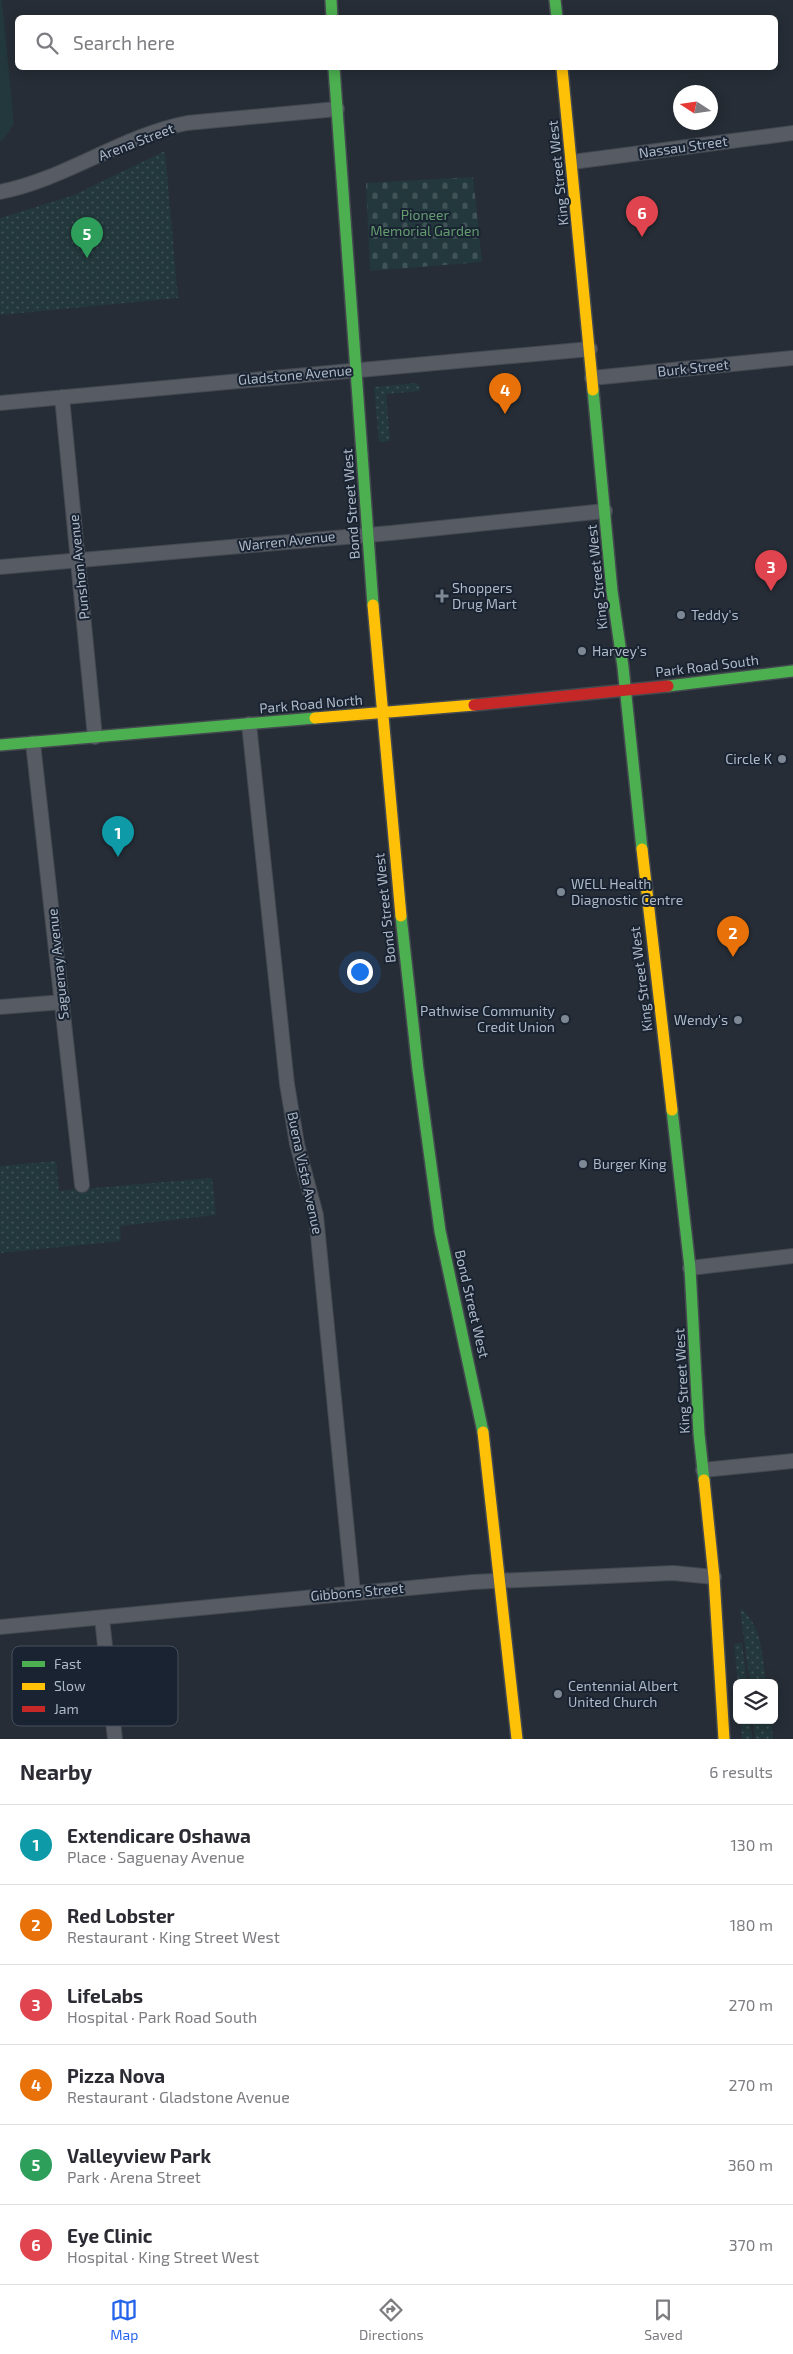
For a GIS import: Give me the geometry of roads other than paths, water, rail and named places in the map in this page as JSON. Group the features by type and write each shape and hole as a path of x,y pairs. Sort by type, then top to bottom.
{"main road":[{"path":"331,0 332,15"},
{"path":"555,0 557,15"},
{"name":"Bond Street West","path":"334,70 367,534 392,832 430,1161 440,1231 478,1401 488,1464 518,1739"},
{"name":"King Street West","path":"562,70 612,591 625,690 638,827 690,1268 703,1470 714,1577 724,1739"},
{"name":"Park Road South","path":"625,690 793,671"},
{"name":"Park Road North","path":"0,746 217,725 249,724 625,690"}],"street":[{"name":"Arena Street","path":"0,192 48,177 162,128 337,109"},
{"name":"Nassau Street","path":"572,162 793,133"},
{"name":"Gladstone Avenue","path":"0,403 590,349"},
{"name":"Burk Street","path":"592,378 793,358"},
{"name":"Punshon Avenue","path":"62,397 95,737"},
{"name":"Warren Avenue","path":"0,567 605,511"},
{"name":"Buena Vista Avenue","path":"249,724 287,1084 296,1144 316,1215 353,1592"},
{"name":"Saguenay Avenue","path":"33,743 82,1185"},
{"path":"0,1007 63,1002"},
{"path":"690,1268 793,1256"},
{"path":"703,1470 793,1462"},
{"name":"Gibbons Street","path":"0,1627 353,1592 500,1580 673,1573 714,1577"},
{"path":"102,1618 105,1646"},
{"path":"113,1726 114,1739"}],"place":[{"name":"Eye Clinic","path":"642,237"},
{"name":"Valleyview Park","path":"87,258"},
{"name":"Pizza Nova","path":"505,414"},
{"name":"LifeLabs","path":"771,591"},
{"name":"Shoppers Drug Mart","path":"442,596"},
{"name":"Teddy's","path":"681,615"},
{"name":"Harvey's","path":"582,651"},
{"name":"Circle K","path":"782,759"},
{"name":"Extendicare Oshawa","path":"118,857"},
{"name":"WELL Health Diagnostic Centre","path":"561,892"},
{"name":"Red Lobster","path":"733,957"},
{"name":"Pathwise Community Credit Union","path":"565,1019"},
{"name":"Wendy's","path":"738,1020"},
{"name":"Burger King","path":"583,1164"},
{"name":"Centennial Albert United Church","path":"558,1694"}],"park label":[{"name":"Pioneer Memorial Garden","path":"425,224"}]}
